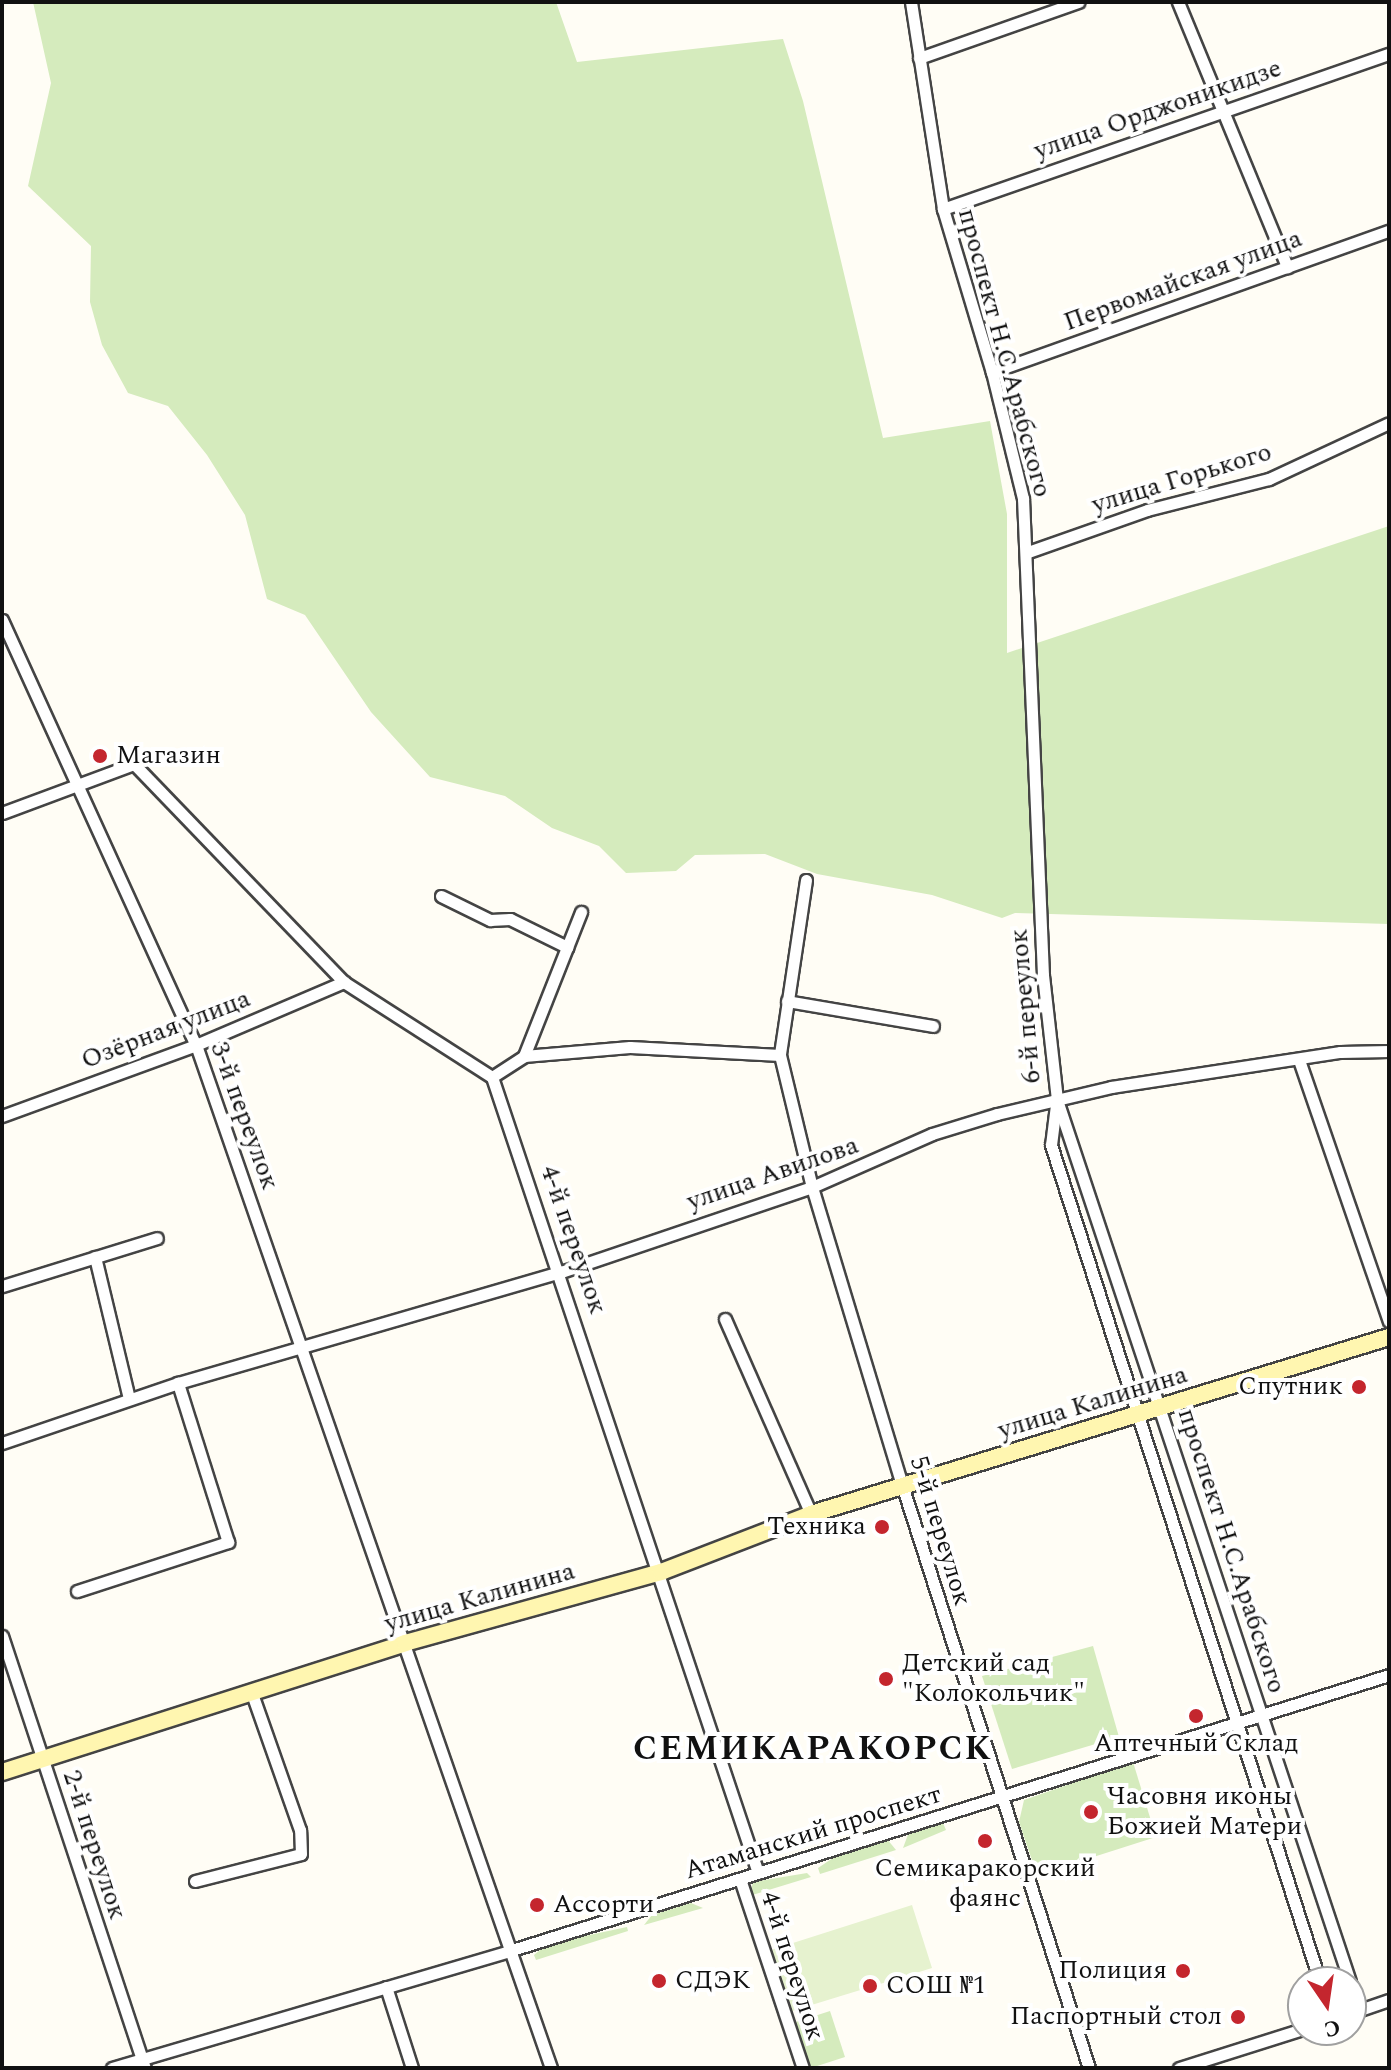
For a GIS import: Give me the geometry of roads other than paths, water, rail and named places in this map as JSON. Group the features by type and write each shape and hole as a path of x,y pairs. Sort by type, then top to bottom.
{"main road":[{"name":"улица Калинина","path":"2,1772 405,1643 661,1572 811,1514 1389,1337"}],"street":[{"name":"проспект Н.С.Арабского","path":"911,2 943,209 992,372 1023,498 1028,552 1040,908"},
{"path":"919,58 1078,2"},
{"path":"1178,2 1225,108 1287,267"},
{"name":"улица Орджоникидзе","path":"943,209 1225,108 1389,54"},
{"name":"Первомайская улица","path":"992,372 1389,231"},
{"name":"улица Горького","path":"1028,552 1147,510 1269,479 1389,423"},
{"name":"3-й переулок","path":"2,620 82,787 196,1045 551,2068"},
{"path":"2,813 82,787 134,764 344,982 492,1077 524,1056 630,1047 780,1055"},
{"name":"5-й переулок","path":"806,880 780,1055 812,1187 903,1488 1089,2068"},
{"path":"441,896 490,920 510,919 567,947"},
{"name":"6-й переулок","path":"1040,908 1057,1100"},
{"path":"524,1056 581,912"},
{"name":"Озёрная улица","path":"2,1116 196,1045 344,982"},
{"path":"787,1001 933,1026"},
{"name":"улица Авилова","path":"2,1443 178,1383 304,1350 561,1272 812,1187 932,1134 1111,1087 1340,1052 1389,1051"},
{"path":"1299,1060 1389,1321"},
{"name":"4-й переулок","path":"492,1077 561,1272 758,1873"},
{"name":"проспект Н.С.Арабского","path":"1057,1100 1345,1966"},
{"name":"проспект Н.С.Арабского","path":"1057,1100 1051,1145 1315,1966"},
{"path":"2,1286 157,1238"},
{"path":"95,1257 129,1399"},
{"path":"725,1319 811,1514"},
{"path":"77,1591 228,1542 178,1383"},
{"name":"2-й переулок","path":"2,1636 143,2064"},
{"name":"Атаманский проспект","path":"112,2068 143,2064 1389,1675"},
{"path":"195,1881 301,1854 300,1830 252,1694"},
{"name":"4-й переулок","path":"740,1879 803,2068"},
{"path":"386,1987 412,2068"},
{"path":"1367,2007 1389,2000"},
{"path":"1179,2068 1287,2034"}],"place":[{"name":"Магазин","path":"100,756"},
{"name":"Спутник","path":"1359,1387"},
{"name":"Техника","path":"882,1527"},
{"name":"Детский сад \"Колокольчик\"","path":"886,1679"},
{"name":"Аптечный Склад","path":"1196,1716"},
{"name":"Часовня иконы Божией Матери","path":"1091,1812"},
{"name":"Семикаракорский фаянс","path":"985,1841"},
{"name":"Ассорти","path":"537,1905"},
{"name":"Полиция","path":"1183,1971"},
{"name":"СДЭК","path":"659,1981"},
{"name":"СОШ №1","path":"870,1986"},
{"name":"Паспортный стол","path":"1238,2017"}],"district":[{"name":"СЕМИКАРАКОРСК","path":"813,1750"}]}
